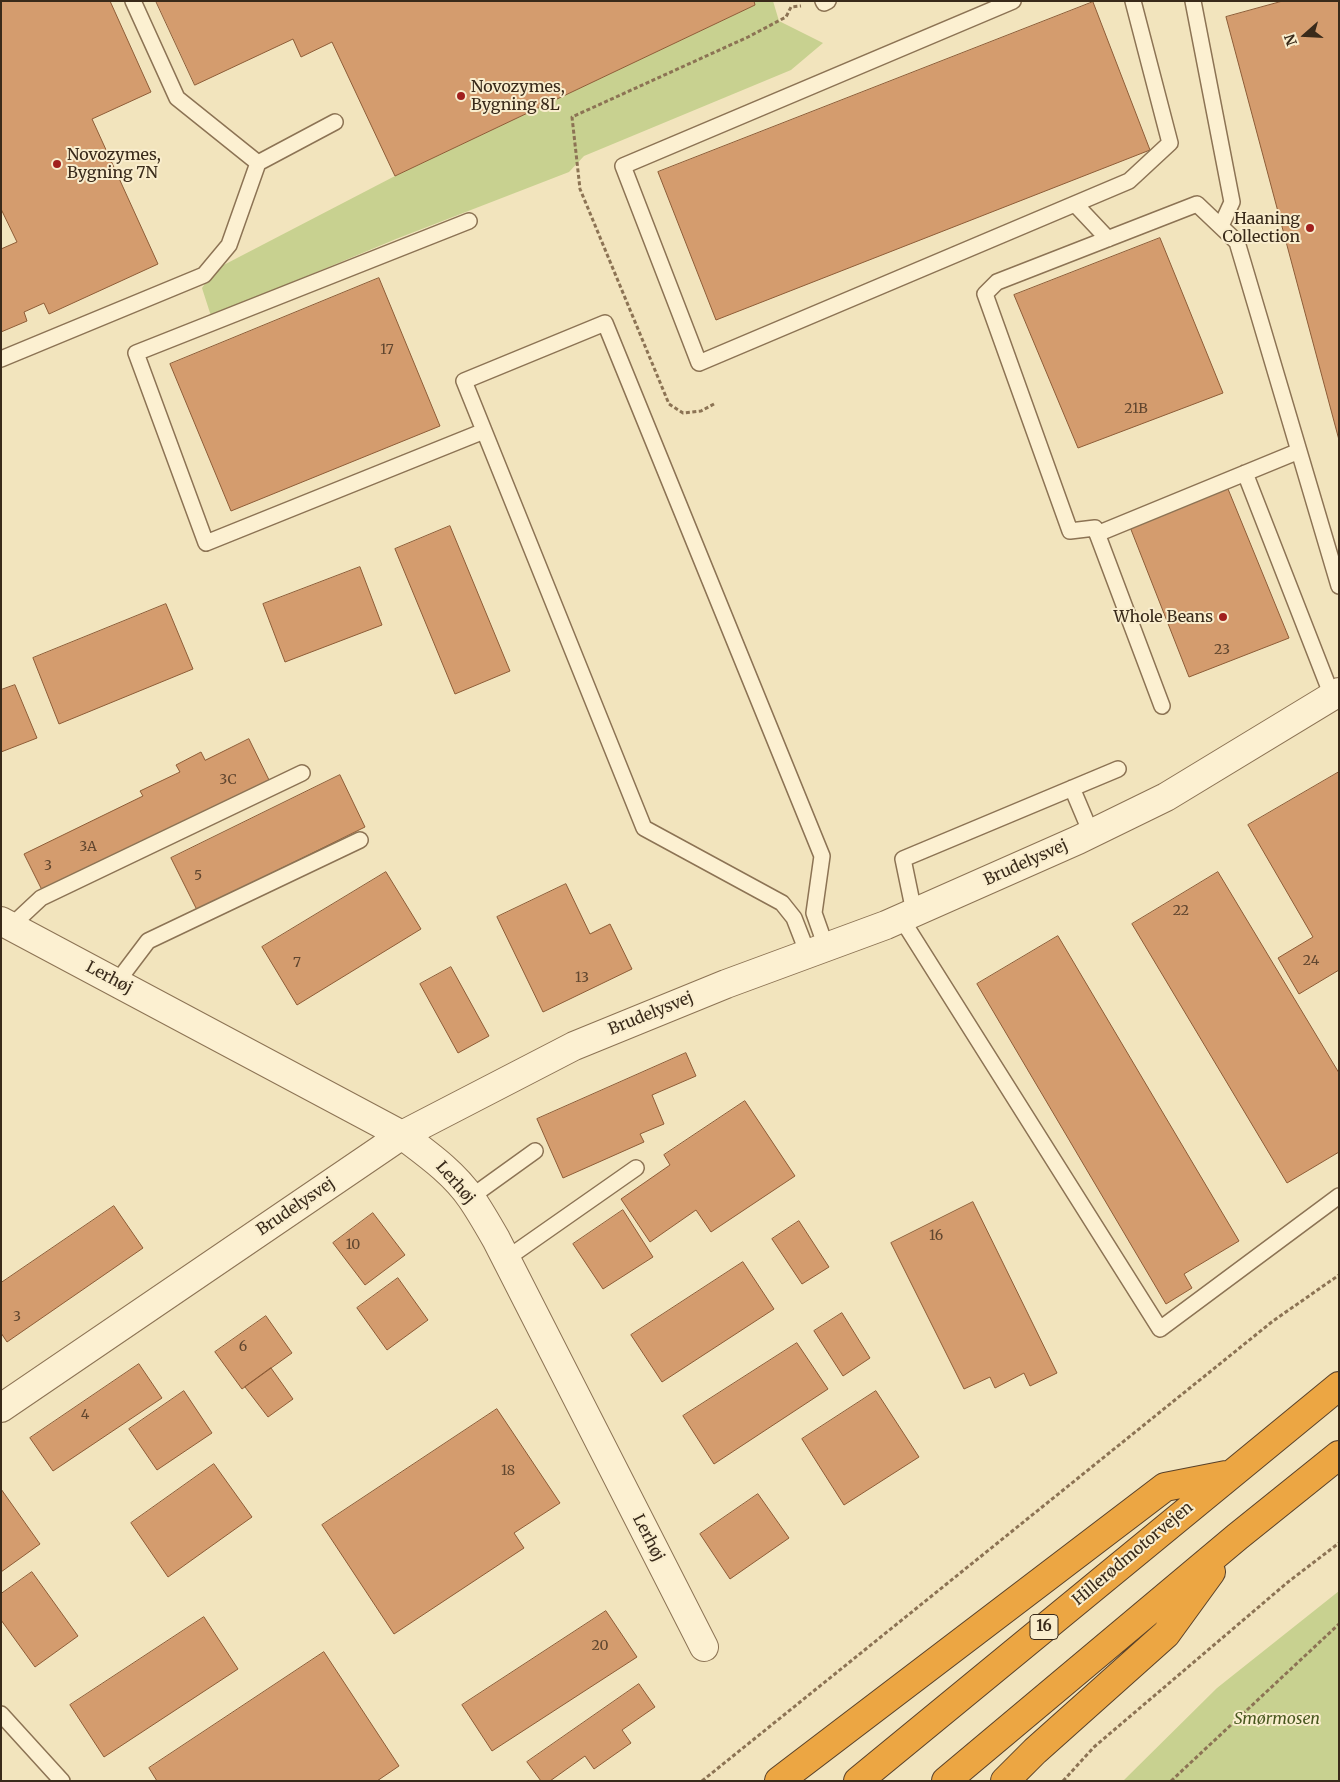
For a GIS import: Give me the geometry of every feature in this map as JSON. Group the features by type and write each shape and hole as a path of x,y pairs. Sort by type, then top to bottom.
{"highway":[{"name":"Hillerødmotorvejen","path":"858,1781 1339,1386"},
{"path":"946,1781 1236,1537 1339,1455"},
{"path":"778,1781 1165,1488 1230,1474"},
{"path":"1005,1781 1035,1751 1166,1634 1236,1537"}],"street":[{"name":"Brudelysvej","path":"1,1408 402,1135 574,1046 726,984 908,915 1078,840 1166,797 1335,694"},
{"name":"Lerhøj","path":"6,923 402,1135 438,1162 470,1197 496,1238 704,1647"}],"lane":[{"path":"133,1 178,98 258,164"},
{"path":"1013,1 623,166 699,363 1129,181 1170,143 1133,1"},
{"path":"1193,1 1232,202 1221,226"},
{"path":"1,359 204,275 229,245 258,164 335,122"},
{"path":"1076,204 1108,239"},
{"path":"1162,706 1095,528 1070,531 985,294 997,282 1198,204 1237,242 1339,586"},
{"path":"469,220 136,353 206,542 484,431"},
{"path":"605,324 822,856 814,914 817,950 782,903 644,828 464,381 605,324"},
{"path":"1097,534 1299,451"},
{"path":"1245,473 1335,694"},
{"path":"1118,769 902,858 908,915 1160,1329 1339,1196"},
{"path":"6,923 41,898 302,773"},
{"path":"1072,788 1091,833"},
{"path":"117,982 148,941 360,840"},
{"path":"470,1197 535,1151"},
{"path":"506,1259 636,1168"},
{"path":"1,1714 62,1781"}],"path":[{"path":"714,404 701,411 683,413 669,404 580,189 572,117 748,37 786,17 791,8 825,2"},
{"path":"702,1781 1273,1321 1339,1275"},
{"path":"1063,1781 1094,1747 1288,1582 1339,1543"},
{"path":"1171,1781 1339,1624"}],"green space":[{"path":"754,1 773,1 779,21 823,43 791,70 584,156 569,172 396,239 211,316 202,288 214,270 395,176 755,5"},
{"name":"Smørmosen","path":"1339,1591 1339,1781 1123,1781 1217,1688"}],"building":[{"name":"Novozymes, Bygning 7N","path":"1,1 110,1 151,92 92,119 158,264 49,314 44,303 24,312 27,321 1,332 1,249 17,242 1,209"},
{"name":"Novozymes, Bygning 8L","path":"156,1 754,1 755,5 395,176 332,42 301,57 293,39 195,85"},
{"name":"Haaning Collection","path":"1283,1 1339,1 1339,440 1226,17"},
{"path":"1093,2 1150,150 716,320 658,172"},
{"path":"1160,238 1223,393 1078,448 1014,295"},
{"path":"379,278 440,426 231,511 170,364"},
{"path":"1228,489 1289,638 1189,677 1130,527"},
{"path":"450,526 510,671 455,694 395,549"},
{"path":"360,567 382,625 285,662 263,604"},
{"path":"166,604 193,669 59,724 33,658"},
{"path":"15,685 37,738 1,752 1,690"},
{"path":"249,739 270,782 43,892 24,854 143,796 140,791 180,772 176,765 201,752 205,760"},
{"path":"1339,772 1339,970 1299,994 1278,958 1313,937 1248,825"},
{"path":"340,775 365,827 197,910 171,858"},
{"path":"386,872 421,929 297,1005 262,947"},
{"path":"1218,872 1339,1073 1339,1152 1287,1183 1132,924"},
{"path":"566,884 590,934 610,924 632,969 543,1012 497,917"},
{"path":"1058,936 1239,1241 1184,1274 1192,1288 1166,1304 977,984"},
{"path":"451,967 489,1036 458,1053 420,984"},
{"path":"686,1053 696,1076 652,1095 664,1124 640,1134 644,1142 563,1178 537,1119"},
{"path":"745,1101 795,1176 711,1232 696,1210 650,1242 621,1199 670,1165 664,1155"},
{"path":"973,1202 1057,1373 1030,1386 1024,1373 995,1388 990,1377 964,1389 891,1243"},
{"path":"114,1206 143,1248 7,1342 1,1333 1,1283"},
{"path":"623,1210 653,1257 603,1289 573,1244"},
{"path":"373,1213 405,1255 365,1285 333,1243"},
{"path":"799,1221 829,1267 802,1284 772,1239"},
{"path":"743,1262 774,1309 662,1382 631,1335"},
{"path":"398,1278 428,1320 387,1350 357,1308"},
{"path":"842,1313 870,1358 843,1376 814,1331"},
{"path":"266,1316 292,1353 242,1389 215,1352"},
{"path":"797,1343 828,1389 714,1464 683,1416"},
{"path":"139,1364 162,1398 53,1471 30,1438"},
{"path":"271,1368 293,1399 268,1417 245,1387"},
{"path":"184,1391 212,1433 157,1470 129,1429"},
{"path":"876,1391 919,1457 844,1505 802,1439"},
{"path":"497,1409 560,1503 514,1533 524,1548 394,1634 322,1525"},
{"path":"214,1464 252,1517 168,1577 131,1523"},
{"path":"1,1489 40,1544 1,1572"},
{"path":"758,1494 789,1538 730,1579 700,1534"},
{"path":"32,1572 78,1636 35,1667 1,1620 1,1594"},
{"path":"606,1611 637,1657 492,1751 462,1705"},
{"path":"204,1617 238,1669 104,1757 70,1705"},
{"path":"324,1652 399,1766 377,1781 157,1781 149,1768"},
{"path":"639,1684 655,1707 622,1730 631,1743 594,1769 585,1756 550,1781 541,1781 527,1762"}],"place":[{"name":"Novozymes, Bygning 8L","path":"461,96"},
{"name":"Novozymes, Bygning 7N","path":"57,164"},
{"name":"Haaning Collection","path":"1310,228"},
{"name":"Whole Beans","path":"1223,617"}]}
